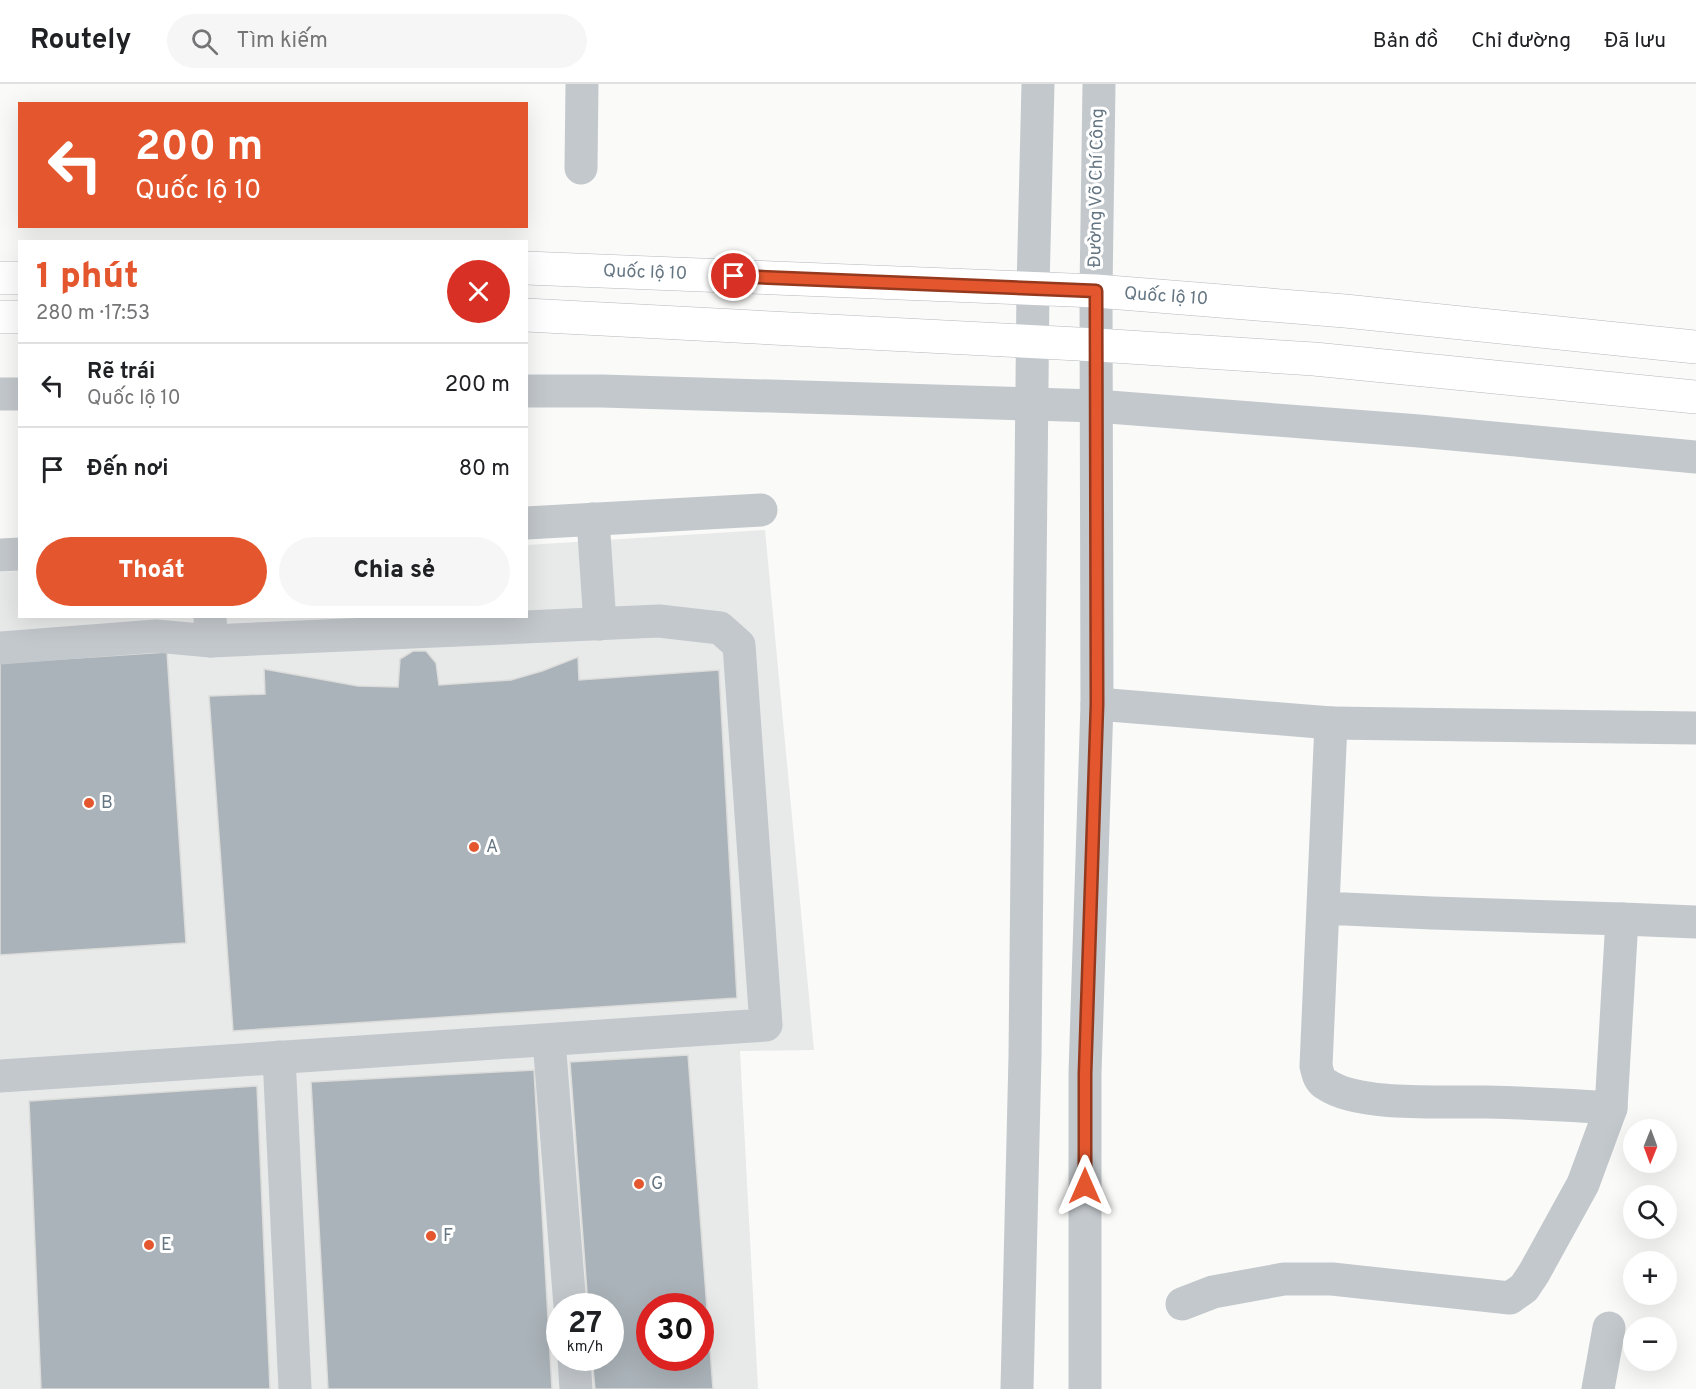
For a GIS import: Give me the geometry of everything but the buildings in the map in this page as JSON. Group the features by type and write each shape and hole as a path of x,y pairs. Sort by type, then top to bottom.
{"highway":[{"name":"Quốc lộ 10","path":"528,268 1096,291 1345,311 1696,347"},
{"path":"0,278 18,278"},
{"path":"528,315 1032,341 1314,359 1696,397"},
{"path":"0,317 18,317"}],"street":[{"path":"581,168 582,84"},
{"path":"1017,1389 1025,1056 1032,341 1038,84"},
{"name":"Đường Võ Chí Công","path":"1085,1389 1085,1074 1097,704 1096,291 1099,84"},
{"path":"528,391 602,391 1096,406 1419,431 1696,457"},
{"path":"0,394 18,394"},
{"path":"528,523 761,510"},
{"path":"593,519 600,624"},
{"path":"0,555 18,554"},
{"path":"0,648 156,636 211,629 600,624 659,621 720,628 739,645 766,1025 0,1076"},
{"path":"1097,704 1331,723 1696,728"},
{"path":"1331,723 1316,1066 1319,1077 1325,1084 1340,1092 1364,1098 1552,1103 1611,1108"},
{"path":"1323,908 1696,922"},
{"path":"1182,1304 1213,1292 1284,1279 1332,1280 1510,1298 1524,1288 1583,1184 1611,1108 1622,919"},
{"path":"549,1040 569,1293"},
{"path":"279,1058 295,1389"},
{"path":"1598,1389 1609,1328"},
{"path":"575,1371 576,1389"}],"shaded area":[{"path":"765,530 814,1050 740,1051 758,1389 0,1389 0,572 18,571 18,618 528,618 528,545"}],"place":[{"name":"B","path":"89,803"},
{"name":"A","path":"474,847"},
{"name":"G","path":"639,1184"},
{"name":"F","path":"431,1236"},
{"name":"E","path":"149,1245"}],"route":[{"path":"734,276 1096,291 1097,704 1085,1074 1085,1186"}]}
